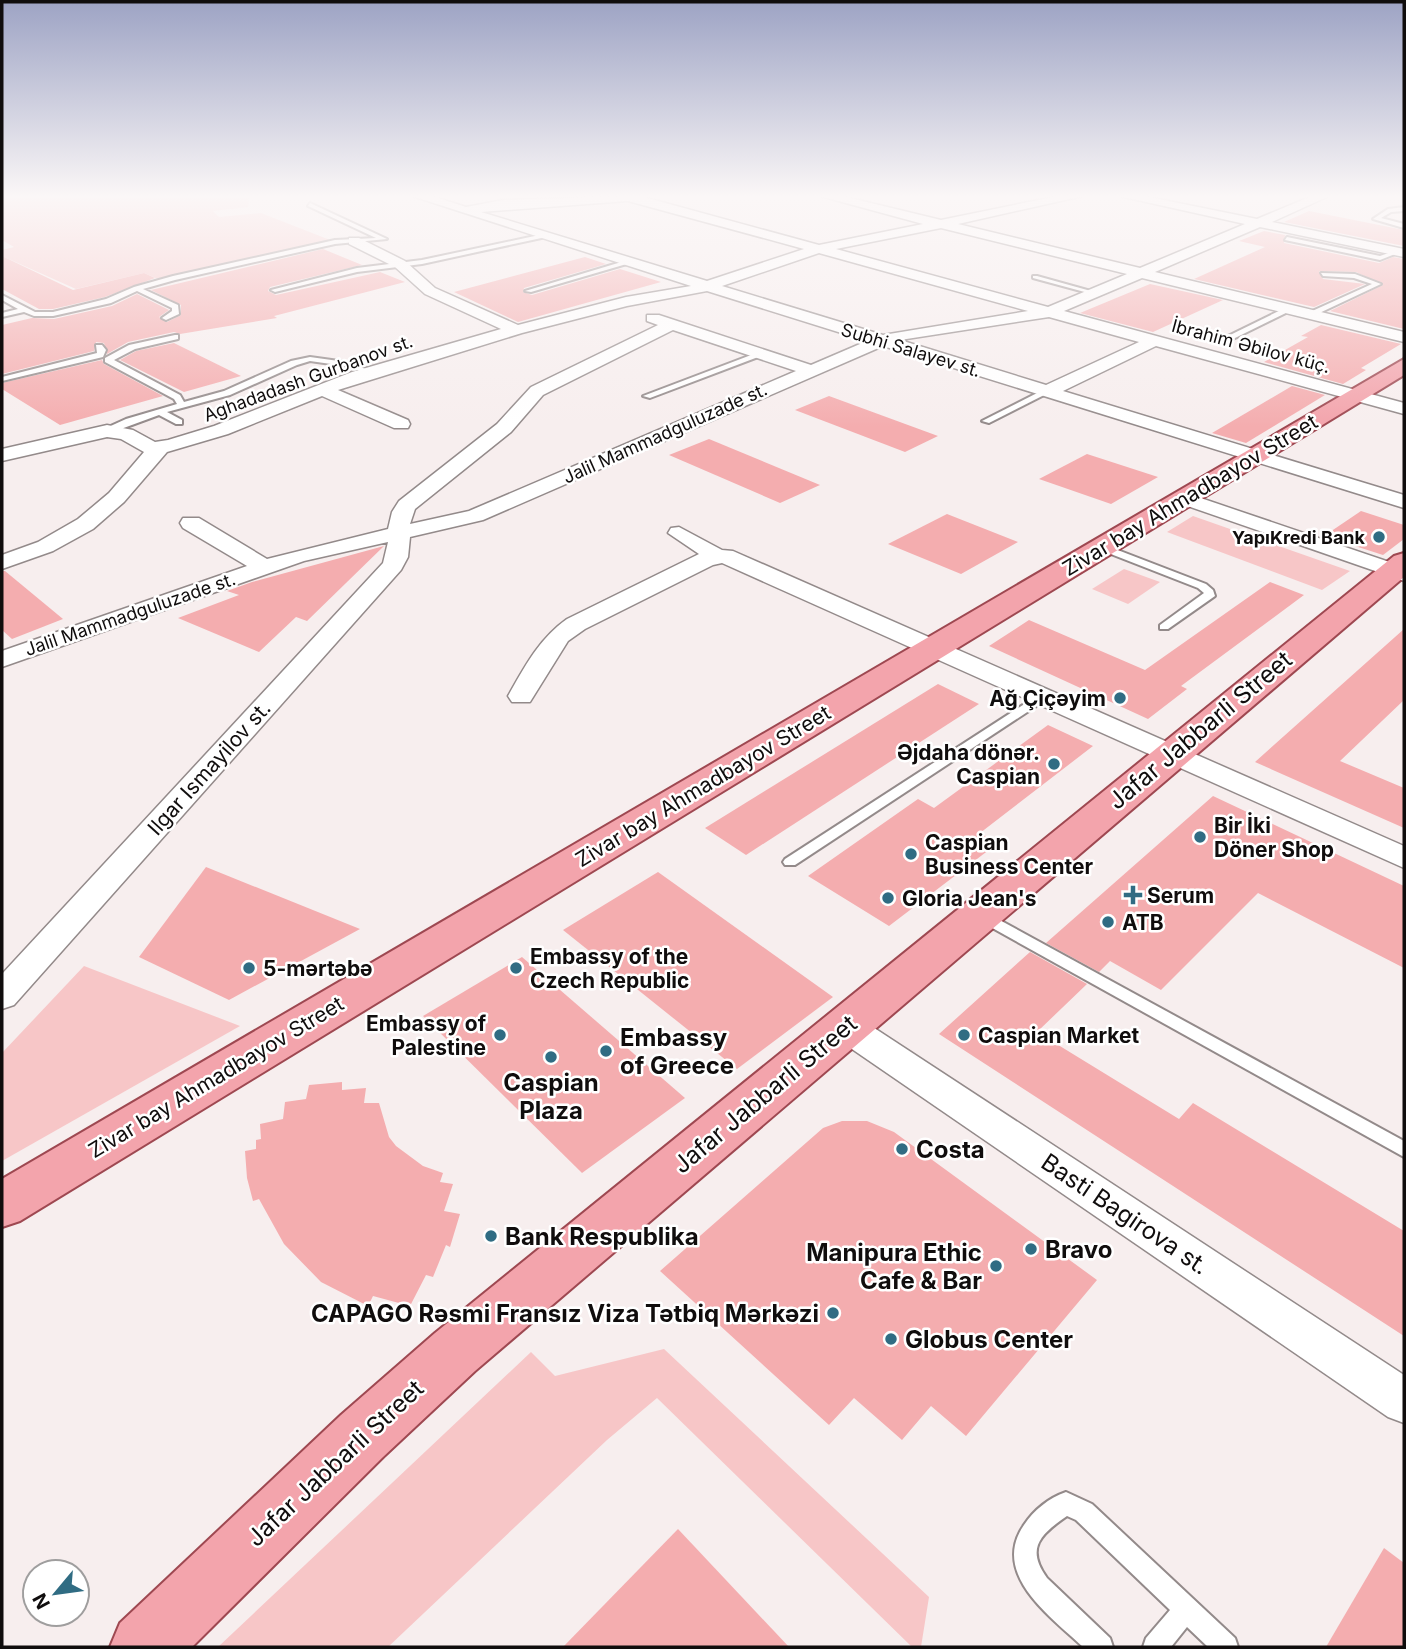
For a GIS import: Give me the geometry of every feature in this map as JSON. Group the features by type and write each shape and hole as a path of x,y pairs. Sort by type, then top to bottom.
{"main road":[{"name":"Zivar bay Ahmadbayov Street","path":"2,1205 1404,366"},
{"name":"Jafar Jabbarli Street","path":"144,1647 362,1436 455,1352 1170,754 1401,569"}],"street":[{"path":"408,273 430,290 516,330"},
{"name":"Subhi Salayev st.","path":"664,273 1404,502"},
{"name":"Aghadadash Gurbanov st.","path":"160,447 221,430 370,372 516,330 613,305 706,286 745,273"},
{"name":"İbrahim Əbilov küç.","path":"903,273 1404,409"},
{"name":"Jalil Mammadguluzade st.","path":"3,656 323,549 476,516 807,369 880,341 905,334 1046,313 1141,273"},
{"path":"1141,273 1404,337"},
{"path":"613,305 807,369"},
{"name":"Ilgar Ismayilov st.","path":"2,996 393,565 401,545 400,513 406,505 504,428 537,391 672,324"},
{"path":"1048,391 1152,342"},
{"path":"323,390 401,424"},
{"path":"2,455 107,431 126,434 146,446 160,447"},
{"path":"2,562 54,544 96,516 112,502 136,470 160,447"},
{"path":"1183,498 1401,569"},
{"path":"191,523 264,567"},
{"path":"679,533 717,556 737,560 935,647 1404,858"},
{"path":"521,696 549,647 559,636 588,617 717,556"},
{"name":"Basti Bagirova st.","path":"846,1027 1404,1401"}],"lane":[{"path":"2,297 34,314 53,314 108,301 136,288 201,273"},
{"path":"275,290 345,273"},
{"path":"529,291 591,273"},
{"path":"1313,314 1378,284 1355,276 1323,274"},
{"path":"1035,277 1094,293"},
{"path":"136,288 175,307 176,312 166,318"},
{"path":"2,315 25,309"},
{"path":"1230,337 1290,309"},
{"path":"175,337 132,346 117,352 108,360 177,397 182,405"},
{"path":"2,379 100,355 102,350 99,347"},
{"path":"647,396 762,354"},
{"path":"107,431 182,405 228,393 294,363 310,359 346,364 370,372"},
{"path":"986,421 1048,391"},
{"path":"160,412 179,422"},
{"path":"1102,547 1202,586 1209,592 1209,596 1164,627"},
{"path":"790,862 1043,696"},
{"path":"979,914 1404,1150"},
{"path":"1101,1647 1034,1580 1025,1565 1026,1542 1050,1512 1066,1503 1084,1512 1226,1647"},
{"path":"1155,1647 1186,1609"}],"shaded area":[{"path":"40,273 185,273 158,279 144,273 76,289"},
{"path":"1193,516 1350,571 1322,590 1167,532"},
{"path":"1124,569 1160,582 1128,604 1092,589"},
{"path":"84,966 240,1026 2,1161 2,1053"},
{"path":"664,1349 929,1597 921,1647 912,1647 657,1398 607,1440 388,1647 218,1647 531,1352 555,1376"}],"building":[{"path":"2,273 37,273 73,290 144,273 155,278 105,297 53,309 39,309 2,289"},
{"path":"223,273 329,273 270,287 268,291 276,295 376,273 405,282 274,316 277,318 180,334 174,332 128,342 107,354 104,343 96,342 94,351 2,374 2,325 32,318 54,319 112,306 137,294 169,310 159,317 167,322 181,315 181,305 151,290"},
{"path":"525,273 575,273 524,288 523,292 532,295 607,273 632,273 661,282 518,322 454,292"},
{"path":"1207,273 1320,273 1323,279 1365,284 1314,307 1194,279"},
{"path":"1358,273 1404,273 1404,329 1330,311 1383,285"},
{"path":"1150,284 1223,300 1153,332 1080,313"},
{"path":"1321,325 1401,344 1361,368 1366,370 1343,384 1264,362 1308,337 1301,336"},
{"path":"174,343 241,376 184,392 120,360 136,351"},
{"path":"102,360 104,364 163,396 60,425 2,389 2,383"},
{"path":"1292,386 1325,395 1246,443 1212,433"},
{"path":"829,396 938,436 905,452 795,410"},
{"path":"709,439 820,485 780,503 669,455"},
{"path":"1087,454 1158,477 1111,504 1039,479"},
{"path":"1361,511 1404,525 1404,539 1383,555 1324,536"},
{"path":"947,514 1018,542 961,574 888,544"},
{"path":"384,546 307,621 296,617 259,652 178,618 239,595 227,591 252,582"},
{"path":"2,571 63,619 12,639 2,630"},
{"path":"1270,582 1304,595 1181,686 1187,689 1148,719 989,646 1029,620 1145,670"},
{"path":"1404,629 1404,700 1340,761 1404,788 1404,828 1255,762"},
{"path":"938,684 979,704 746,855 705,828"},
{"name":"Caspian Business Center","path":"1048,725 1093,746 980,833 998,843 889,926 808,876 918,799 934,808"},
{"path":"1213,796 1404,886 1404,968 1258,893 1161,990 1110,961 1099,972 1046,943"},
{"path":"206,867 360,929 229,1000 139,957"},
{"path":"658,872 833,997 737,1069 563,930"},
{"path":"1030,952 1087,984 1037,1032 1179,1119 1193,1103 1404,1231 1404,1336 939,1034"},
{"name":"Caspian Plaza","path":"522,957 685,1098 582,1173 423,1016"},
{"path":"342,1082 342,1090 366,1088 364,1103 379,1103 389,1137 396,1146 423,1166 443,1173 440,1182 453,1184 444,1211 460,1214 450,1247 446,1245 433,1277 426,1275 410,1306 373,1296 368,1306 321,1282 284,1244 259,1199 253,1201 247,1178 245,1151 256,1149 256,1140 261,1139 260,1124 283,1119 285,1102 306,1099 309,1085"},
{"name":"Globus Center","path":"842,1121 867,1121 894,1132 1097,1280 966,1436 931,1406 902,1440 854,1398 829,1425 660,1271 823,1128"},
{"path":"678,1529 789,1647 563,1647"},
{"path":"1384,1548 1404,1563 1404,1647 1326,1647"}],"place":[{"name":"YapıKredi Bank","path":"1379,537"},
{"name":"Ağ Çiçəyim","path":"1120,698"},
{"name":"Əjdaha dönər. Caspian","path":"1054,764"},
{"name":"Bir İki Döner Shop","path":"1200,837"},
{"name":"Caspian Business Center","path":"911,854"},
{"name":"Serum","path":"1133,895"},
{"name":"Gloria Jean's","path":"888,898"},
{"name":"ATB","path":"1108,922"},
{"name":"5-mərtəbə","path":"249,968"},
{"name":"Embassy of the Czech Republic","path":"516,968"},
{"name":"Embassy of Palestine","path":"500,1035"},
{"name":"Caspian Market","path":"964,1035"},
{"name":"Embassy of Greece","path":"606,1051"},
{"name":"Caspian Plaza","path":"551,1057"},
{"name":"Costa","path":"902,1149"},
{"name":"Bank Respublika","path":"491,1236"},
{"name":"Bravo","path":"1031,1249"},
{"name":"Manipura Ethic Cafe & Bar","path":"996,1266"},
{"name":"CAPAGO Rəsmi Fransız Viza Tətbiq Mərkəzi","path":"833,1313"},
{"name":"Globus Center","path":"891,1339"}]}
